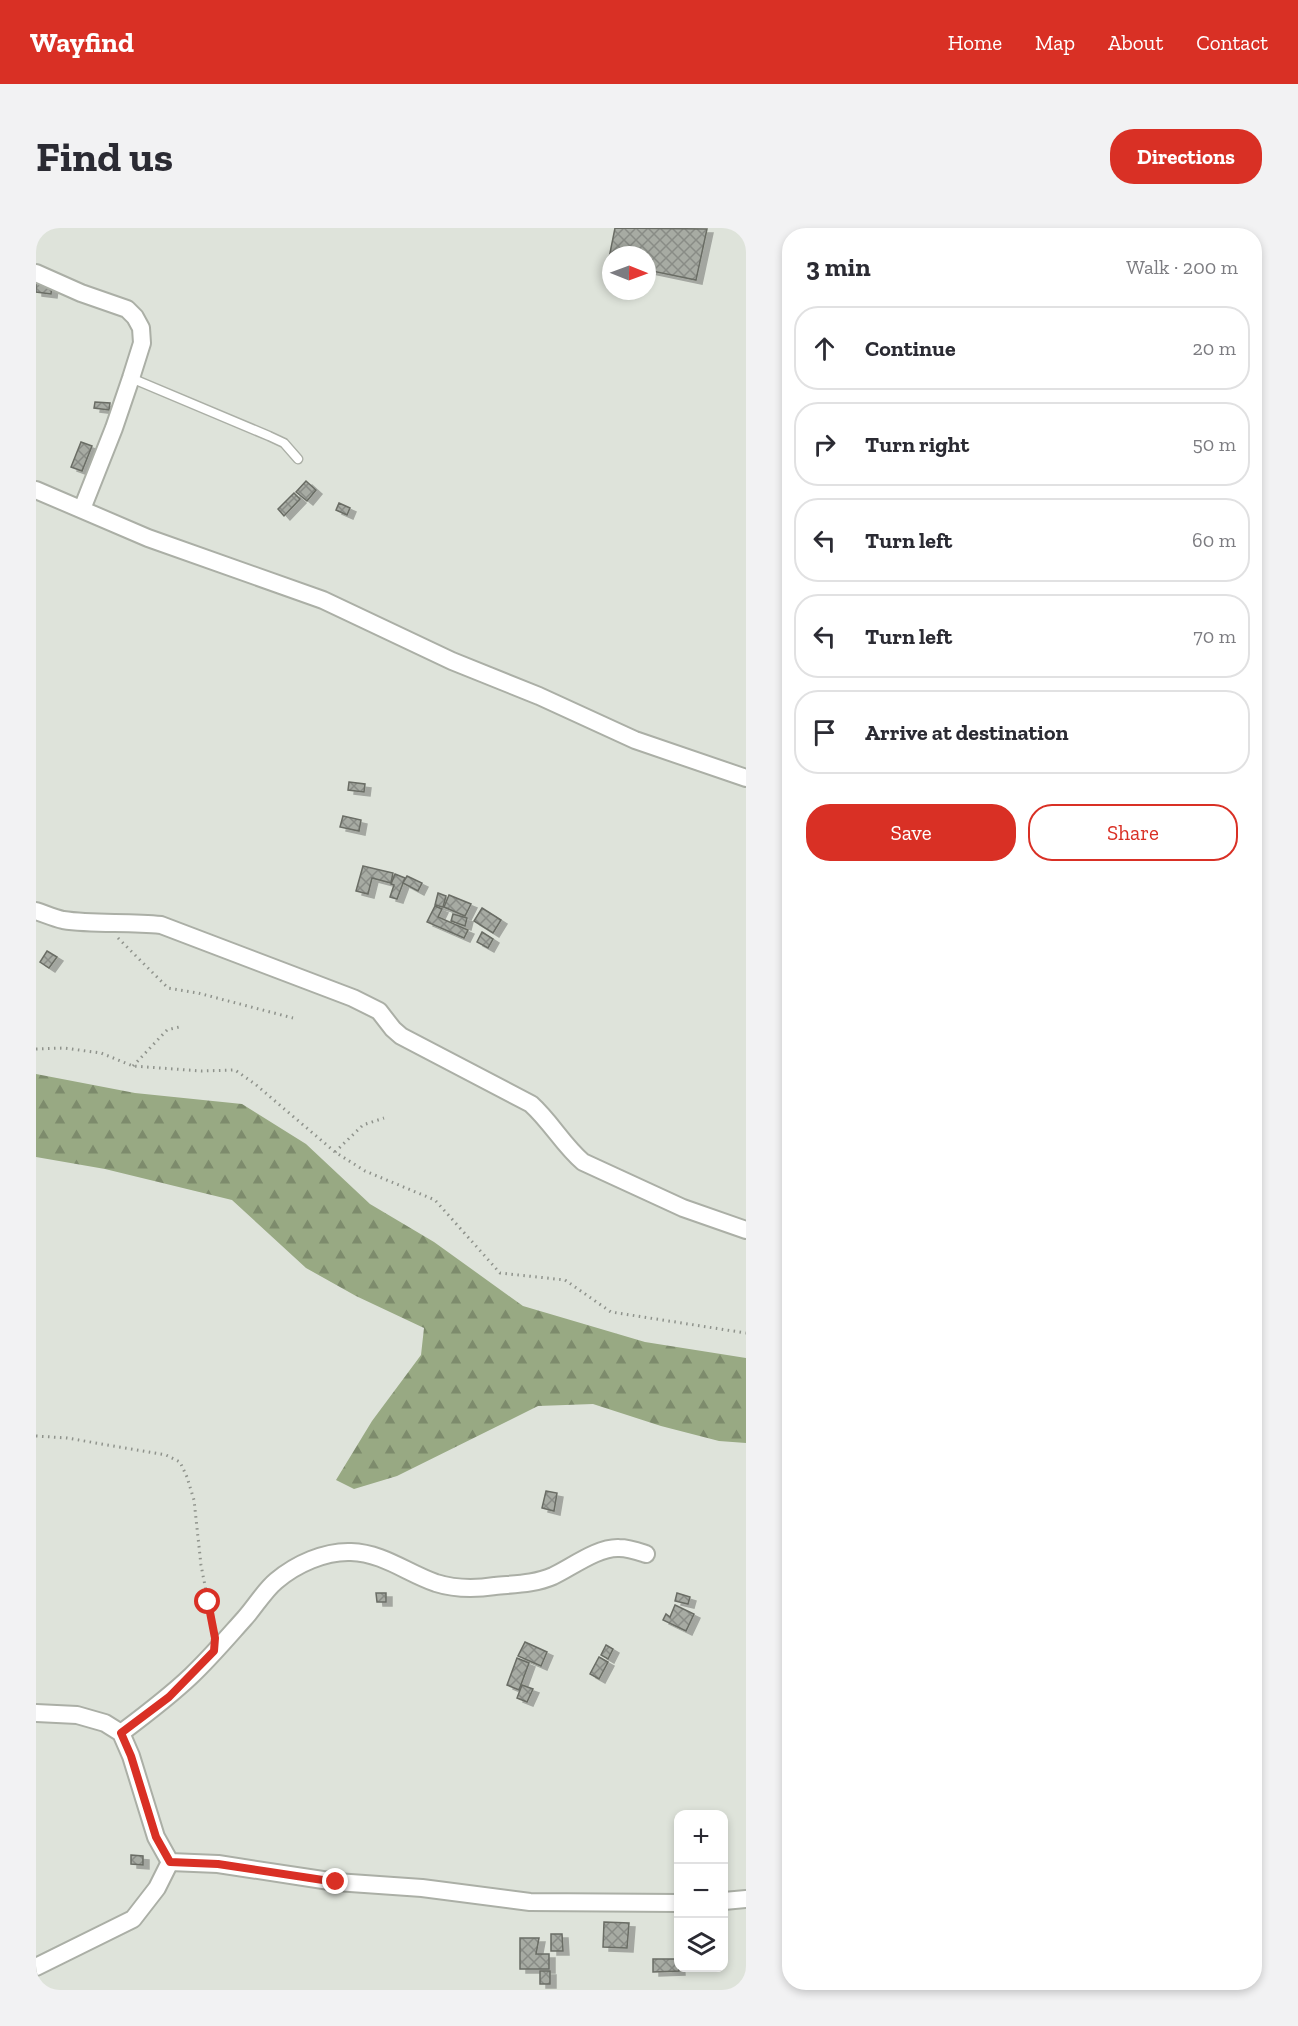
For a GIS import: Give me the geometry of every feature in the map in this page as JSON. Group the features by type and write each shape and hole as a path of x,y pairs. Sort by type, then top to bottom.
{"street":[{"path":"36,273 127,309 141,328 142,343 131,378 82,509"},
{"path":"36,490 147,538 323,600 452,661 538,696 635,740 746,778"},
{"path":"36,911 61,920 161,925 353,998 378,1011 401,1036 531,1104 545,1116 570,1151 583,1162 683,1208 746,1230"},
{"path":"121,1733 169,1697 246,1617 275,1582 296,1567 322,1556 349,1551 368,1553 396,1563 436,1583 455,1587 486,1587 535,1582 617,1548 646,1554"},
{"path":"36,1713 77,1715 105,1723 121,1733 131,1756 156,1837 170,1862"},
{"path":"170,1862 218,1864 336,1882 422,1888 530,1902 674,1903"},
{"path":"36,1967 133,1919 157,1888 170,1862"},
{"path":"728,1901 746,1899"}],"lane":[{"path":"131,378 284,443 298,459"}],"path":[{"path":"105,923 132,954 168,988 209,995 293,1018"},
{"path":"133,1066 167,1030 183,1026"},
{"path":"36,1049 64,1047 101,1053 133,1066 201,1071 235,1070 255,1084 335,1152 365,1171 435,1200 500,1273 565,1280 611,1312 746,1333"},
{"path":"335,1152 363,1125 384,1118"},
{"path":"36,1436 66,1437 166,1455 180,1462 194,1500 199,1557 215,1638 214,1651"}],"green space":[{"path":"36,1074 135,1093 242,1104 306,1144 370,1204 434,1242 523,1306 645,1342 746,1358 746,1443 719,1441 661,1426 593,1404 538,1406 397,1476 354,1489 336,1480 372,1421 421,1355 424,1328 356,1296 306,1268 232,1200 105,1169 36,1157"}],"building":[{"path":"615,228 707,229 696,280 656,272 656,246 611,246"},
{"path":"36,283 52,286 51,294 36,292"},
{"path":"95,402 110,403 109,410 94,408"},
{"path":"81,442 92,446 82,471 71,467"},
{"path":"306,481 316,490 307,501 296,492"},
{"path":"294,493 300,499 284,516 278,509"},
{"path":"339,503 350,508 347,515 336,510"},
{"path":"349,782 365,784 364,792 348,790"},
{"path":"343,816 361,820 359,831 340,827"},
{"path":"363,866 393,873 391,883 372,878 368,894 356,891"},
{"path":"395,874 405,878 397,899 390,897"},
{"path":"407,876 422,883 418,891 403,883"},
{"path":"438,893 446,896 443,907 435,905"},
{"path":"449,895 471,904 465,916 444,907"},
{"path":"435,906 442,909 438,917 468,930 464,938 427,922"},
{"path":"482,908 501,920 493,933 474,921"},
{"path":"453,914 467,918 465,926 451,921"},
{"path":"482,932 493,939 488,948 477,942"},
{"path":"47,951 57,957 49,968 40,962"},
{"path":"546,1491 557,1493 554,1511 542,1508"},
{"path":"376,1593 386,1593 386,1602 377,1602"},
{"path":"677,1593 690,1597 688,1604 675,1601"},
{"path":"675,1605 694,1614 686,1631 663,1620 666,1614 670,1617"},
{"path":"525,1642 547,1652 541,1666 518,1656"},
{"path":"606,1645 613,1649 608,1659 601,1655"},
{"path":"599,1657 608,1662 599,1679 590,1674"},
{"path":"517,1658 529,1663 519,1690 507,1685"},
{"path":"522,1685 533,1689 527,1702 517,1698"},
{"path":"131,1855 143,1856 143,1865 131,1864"},
{"path":"604,1922 629,1923 627,1948 603,1947"},
{"path":"551,1934 562,1934 563,1951 551,1951"},
{"path":"520,1938 539,1938 536,1954 549,1954 549,1969 520,1969"},
{"path":"653,1959 674,1959 674,1971 653,1972"},
{"path":"540,1971 550,1971 550,1984 540,1984"}],"route":[{"path":"208,1602 215,1638 214,1651 169,1697 121,1733 131,1756 156,1837 170,1862 218,1864 336,1882"}]}
